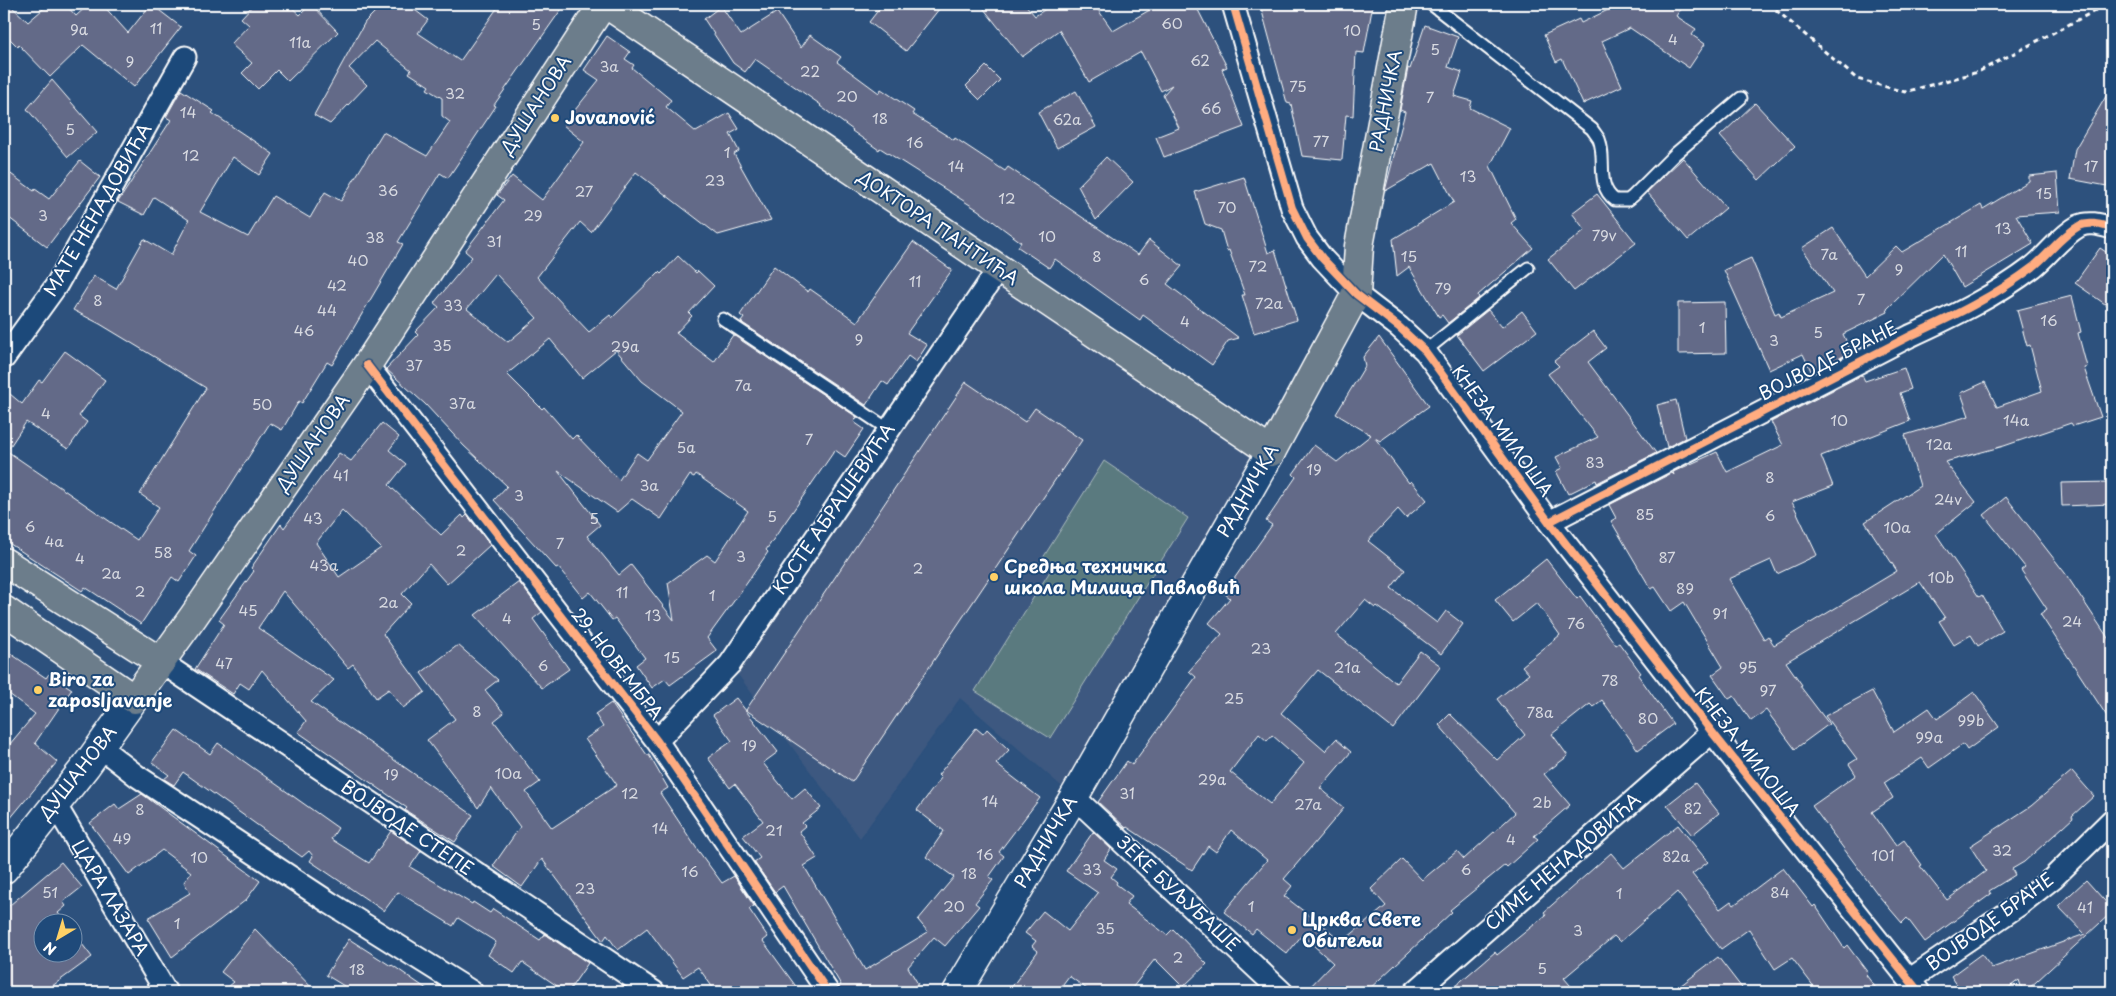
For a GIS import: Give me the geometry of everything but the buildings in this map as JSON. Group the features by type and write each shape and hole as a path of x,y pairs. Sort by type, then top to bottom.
{"main road":[{"name":"ДОКТОРА ПАНТИЋА","path":"605,4 1271,452"},
{"name":"ДУШАНОВА","path":"134,699 367,365 605,4"},
{"name":"РАДНИЧКА","path":"1271,452 1356,294 1359,246 1404,4"},
{"path":"4,562 161,662"},
{"path":"4,610 134,699"}],"street":[{"name":"КНЕЗА МИЛОША","path":"1233,4 1292,208 1307,238 1322,258 1356,294 1425,351 1550,522 1712,732 1914,986"},
{"name":"МАТЕ НЕНАДОВИЋА","path":"4,358 56,286 185,57"},
{"name":"ВОЈВОДЕ БРАНЕ","path":"1550,522 1999,292 2035,265 2068,234 2081,226 2096,223 2112,228"},
{"name":"КОСТЕ АБРАШЕВИЋА","path":"657,741 730,664 999,268"},
{"name":"29. НОВЕМБРА","path":"367,365 657,741 828,992"},
{"name":"РАДНИЧКА","path":"958,992 1074,797 1271,452"},
{"name":"ВОЈВОДЕ СТЕПЕ","path":"161,662 654,992"},
{"name":"ДУШАНОВА","path":"4,869 100,748 134,699"},
{"name":"СИМЕ НЕНАДОВИЋА","path":"1414,992 1712,732"},
{"path":"100,748 137,776 330,903 472,992"},
{"name":"ЗЕКЕ БУЉУБАШЕ","path":"1074,797 1282,992"},
{"name":"ЦАРА ЛАЗАРА","path":"55,804 166,992"},
{"name":"ВОЈВОДЕ БРАНЕ","path":"1914,986 2053,878 2110,826"}],"lane":[{"path":"1431,4 1592,129 1601,150 1604,186 1606,192 1615,200 1628,200 1633,196 1676,154 1741,98"},
{"path":"1425,351 1528,268"},
{"path":"723,319 888,429"}],"path":[{"path":"1769,4 1857,79 1905,92 1978,72 2108,4"}],"shaded area":[{"name":"Средња техничка школа Милица Павловић","path":"999,268 1271,452 1074,797 960,698 860,838 730,664"}],"green space":[{"path":"1104,461 1188,518 1050,738 975,691 1052,568 1041,561"}],"cycle path":[{"path":"1233,4 1292,208 1307,238 1322,258 1356,294 1399,327 1425,351 1549,522 1712,732 1919,992"},
{"path":"1549,522 1974,305 2033,267 2066,235 2079,226 2091,224 2112,228"},
{"path":"367,365 657,741 828,992"}],"place":[{"name":"Jovanović","path":"555,118"},
{"name":"Средња техничка школа Милица Павловић","path":"994,577"},
{"name":"Biro za zaposljavanje","path":"38,690"},
{"name":"Црква Свете Обитељи","path":"1292,930"}]}
